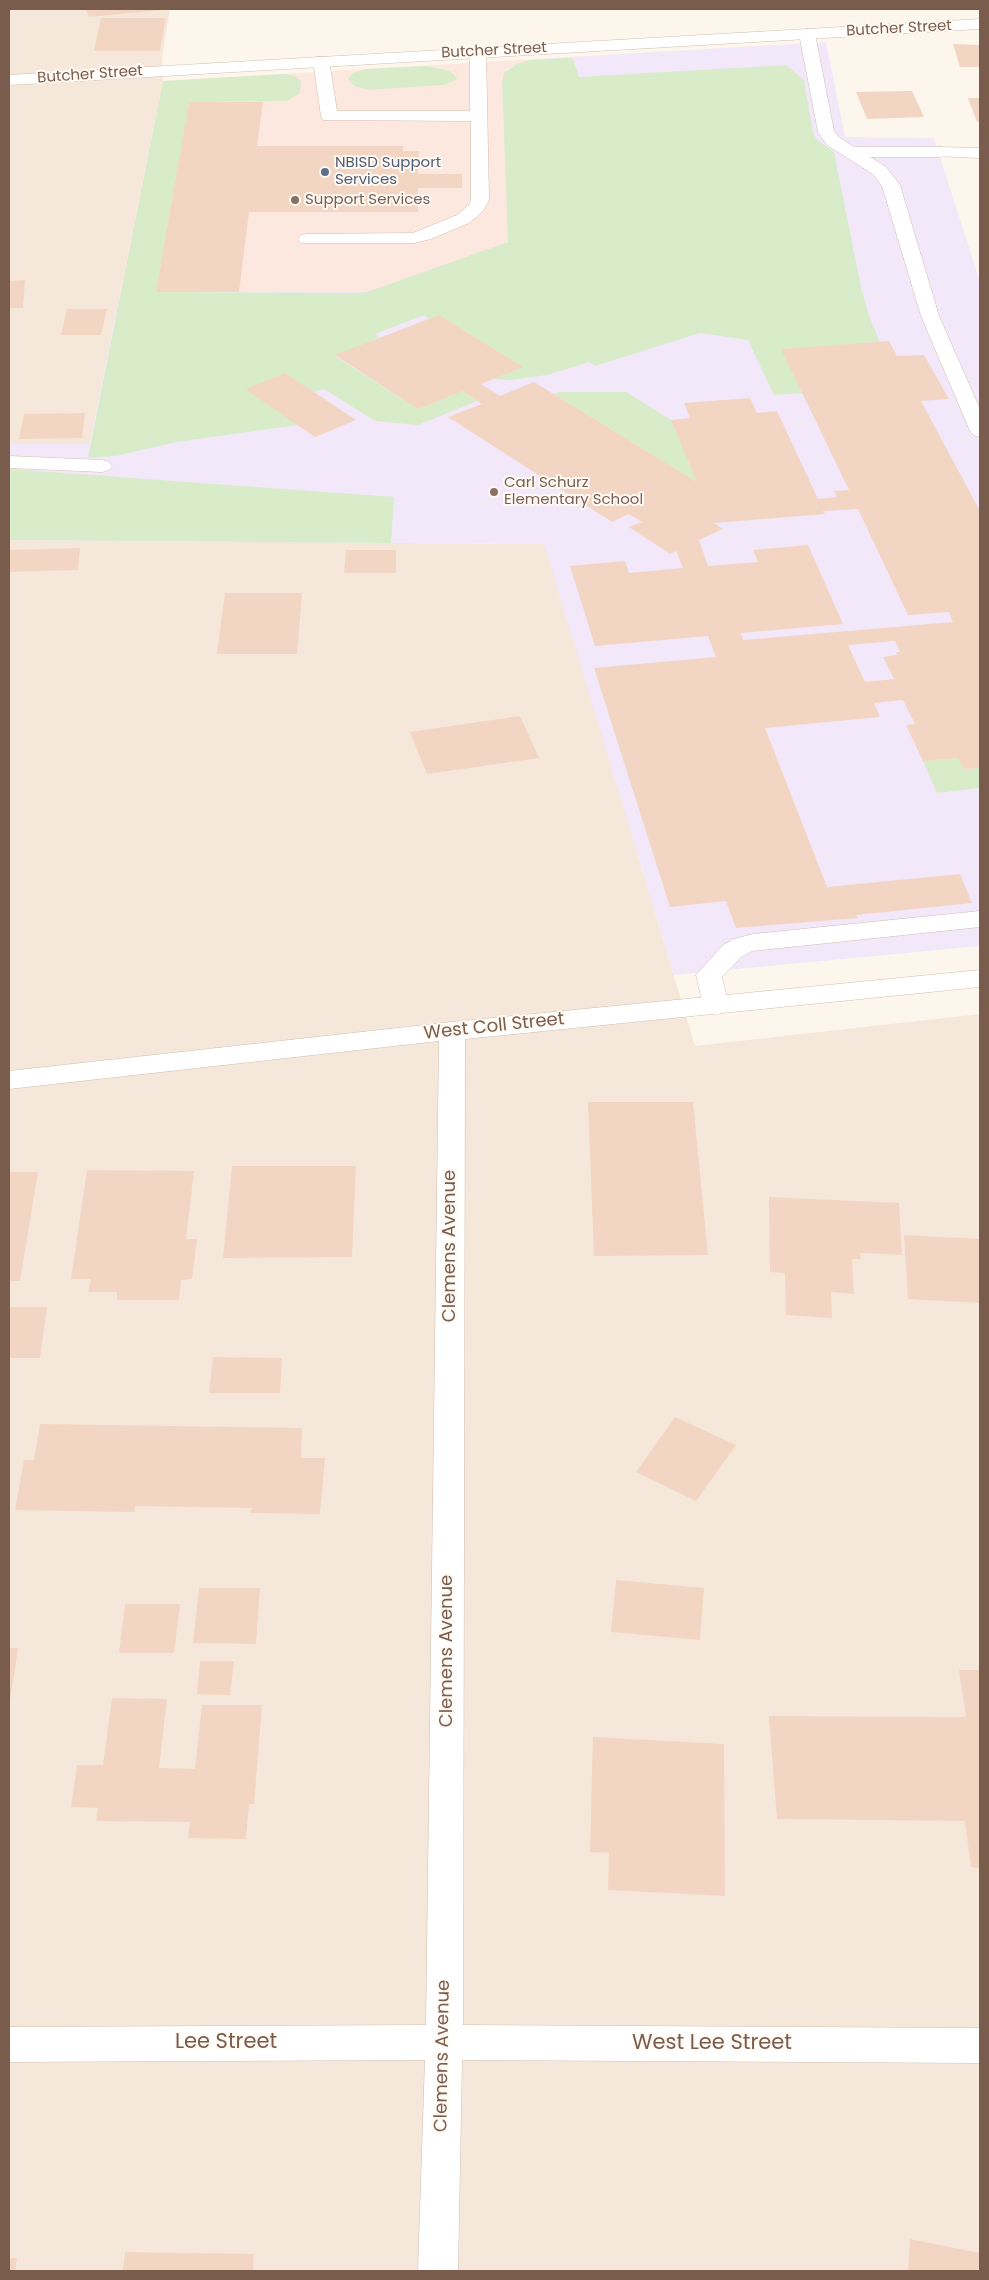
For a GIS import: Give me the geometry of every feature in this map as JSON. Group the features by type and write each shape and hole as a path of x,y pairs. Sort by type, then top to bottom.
{"street":[{"name":"Butcher Street","path":"9,80 321,60 980,24"},
{"path":"807,34 826,132 833,141 880,171 891,185 927,307 980,431"},
{"path":"307,239 414,238 432,232 471,213 480,200 478,52"},
{"path":"321,60 329,116 479,116"},
{"path":"850,152 980,153"},
{"path":"9,462 102,466"},
{"path":"716,1006 709,975 732,951 743,945 753,942 980,919"},
{"name":"West Coll Street","path":"9,1080 452,1031 980,978"},
{"name":"Clemens Avenue","path":"438,2271 444,2042 452,1031"},
{"name":"Lee Street","path":"9,2044 444,2042"},
{"name":"West Lee Street","path":"444,2042 980,2046"}],"shaded area":[{"path":"9,9 170,9 162,58 163,81 90,444 9,444"},
{"name":"Carl Schurz Elementary School","path":"826,42 845,137 934,138 980,282 980,946 674,975 544,544 9,540 9,444 90,444 120,292 375,292 509,242 502,82 504,73 512,67 536,59"},
{"name":"NBISD Support Services","path":"536,59 507,69 502,82 509,242 375,292 120,292 163,81"},
{"path":"9,540 545,544 695,1046 980,1014 980,2271 9,2271"}],"green space":[{"path":"573,59 579,77 786,65 804,80 813,132 816,139 834,152 861,287 870,319 880,342 782,349 803,393 774,395 748,340 700,333 595,366 589,362 547,375 510,380 493,379 523,367 439,315 429,319 424,315 375,334 380,338 335,356 418,409 463,391 477,401 418,425 375,421 324,389 314,392 285,373 245,389 298,425 176,442 116,456 88,458 163,81 285,74 295,76 301,81 300,93 287,101 189,102 156,292 354,293 367,292 508,242 502,82 504,73 517,64 530,60"},
{"path":"427,66 450,71 457,78 443,85 369,90 354,86 348,79 353,73 366,69"},
{"path":"559,392 626,392 671,420 697,482 554,394"},
{"path":"9,469 394,497 391,543 9,540"},
{"path":"958,758 964,769 980,768 980,788 937,793 923,761"}],"building":[{"path":"86,9 162,9 162,10 89,17"},
{"path":"101,18 166,18 160,51 94,51"},
{"path":"953,44 980,45 980,67 960,67"},
{"path":"912,91 924,117 867,119 856,92"},
{"path":"968,98 980,98 980,122 977,122"},
{"name":"Support Services","path":"189,102 263,102 257,146 403,146 403,151 419,151 418,174 462,174 462,188 418,188 418,212 249,212 239,292 156,292"},
{"path":"25,280 23,308 9,308 9,281"},
{"path":"67,309 107,309 101,335 61,335"},
{"path":"439,315 523,367 481,384 500,396 534,382 697,482 671,420 690,418 684,403 750,398 757,413 777,411 818,499 837,497 834,491 849,490 781,349 889,341 897,356 924,355 949,399 921,401 980,511 980,768 964,769 958,758 923,761 906,725 915,724 903,700 874,703 880,717 765,728 827,887 960,874 972,903 856,915 858,918 736,928 726,901 670,907 594,668 716,657 708,636 595,646 570,566 625,561 629,573 683,568 676,551 670,554 629,527 642,522 629,514 612,522 448,417 482,404 463,391 418,409 335,355","holes":["858,509 908,615 949,612 953,622 743,640 741,633 843,624 808,545 753,550 758,562 708,566 699,540 723,529 714,523 825,514 823,511","895,641 900,652 896,652 897,655 883,657 894,679 865,682 848,645"]},
{"path":"285,373 356,420 315,437 245,389"},
{"path":"85,413 82,438 19,439 24,414"},
{"path":"80,548 78,570 9,572 9,550"},
{"path":"346,550 396,550 396,573 344,573"},
{"path":"225,593 302,593 297,654 217,654"},
{"path":"520,716 539,758 427,774 410,732"},
{"path":"588,1102 693,1102 708,1255 594,1256"},
{"path":"232,1166 356,1166 352,1257 223,1258"},
{"path":"87,1170 194,1171 186,1239 197,1239 192,1279 181,1280 179,1300 117,1300 117,1292 88,1292 91,1279 71,1279"},
{"path":"9,1172 38,1172 20,1281 9,1281"},
{"path":"769,1197 899,1203 902,1255 860,1253 861,1259 852,1259 854,1294 831,1292 832,1318 786,1315 785,1273 770,1272"},
{"path":"904,1235 980,1239 980,1303 908,1299"},
{"path":"9,1307 47,1307 40,1358 9,1358"},
{"path":"213,1357 282,1358 280,1393 209,1393"},
{"path":"675,1417 736,1445 696,1501 636,1472"},
{"path":"40,1424 302,1428 301,1458 325,1458 320,1514 250,1513 252,1508 135,1506 134,1512 15,1510 24,1460 34,1460"},
{"path":"616,1580 704,1588 700,1640 611,1632"},
{"path":"199,1588 260,1588 256,1644 193,1643"},
{"path":"125,1604 180,1604 174,1653 119,1653"},
{"path":"9,1648 18,1648 10,1700 9,1700"},
{"path":"200,1661 234,1661 230,1695 197,1694"},
{"path":"959,1670 980,1670 980,1868 971,1867 965,1821 777,1819 769,1716 966,1717"},
{"path":"112,1698 167,1699 159,1768 195,1769 202,1705 262,1705 254,1804 249,1804 246,1839 188,1838 190,1822 96,1821 98,1808 71,1807 77,1765 103,1765"},
{"path":"593,1737 724,1744 725,1896 608,1890 609,1853 590,1852"},
{"path":"910,2239 980,2253 979,2271 908,2271"},
{"path":"125,2252 254,2254 253,2271 123,2271"},
{"path":"9,2258 17,2258 15,2271 9,2271"}],"place":[{"name":"NBISD Support Services","path":"325,172"},
{"name":"Support Services","path":"295,200"},
{"name":"Carl Schurz Elementary School","path":"494,492"}]}
